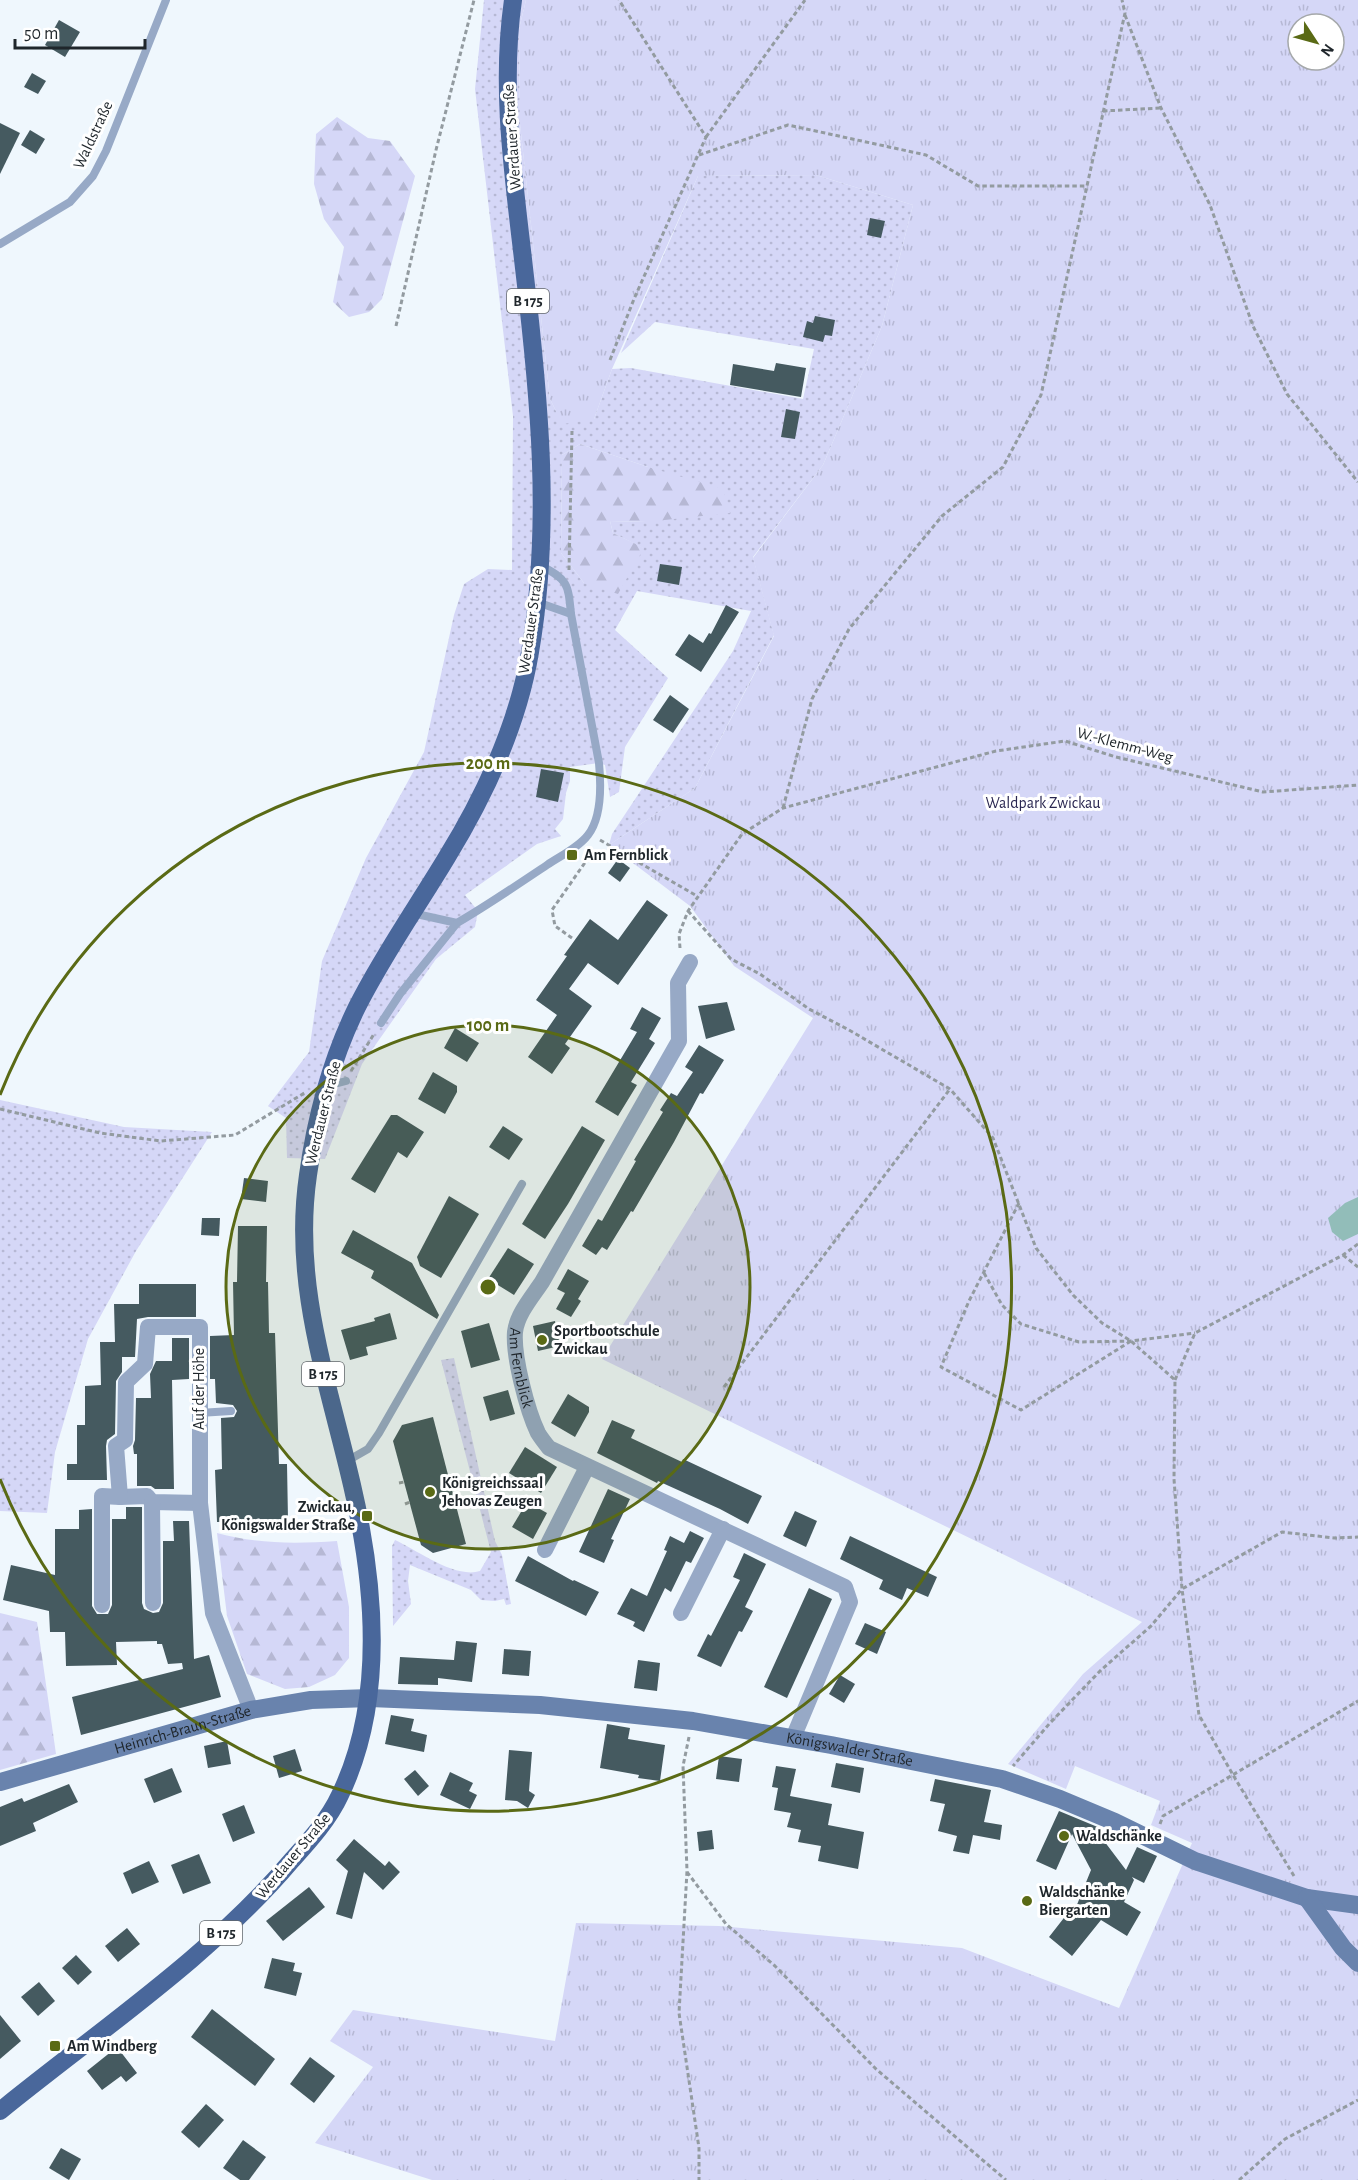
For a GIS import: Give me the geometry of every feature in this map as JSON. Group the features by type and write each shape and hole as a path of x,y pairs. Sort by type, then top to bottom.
{"main road":[{"name":"Werdauer Straße","path":"0,2111 220,1934 264,1893 320,1828 340,1795 357,1749 370,1698 372,1629 362,1537 346,1461 312,1326 304,1234 306,1185 314,1136 338,1050 381,963 475,808 497,759 515,710 530,657 540,565 542,504 535,358 510,148 507,99 508,49 513,0"}],"street":[{"name":"Am Fernblick","path":"687,967 678,983 679,1041 523,1312 515,1330 516,1350 524,1390 538,1434 549,1448 845,1587 850,1602 794,1738"},
{"name":"Auf der Höhe","path":"120,1497 116,1446 125,1440 126,1382 144,1364 148,1327 200,1328 200,1503 213,1613 251,1710"},
{"path":"545,1550 587,1467"},
{"path":"102,1605 102,1496 147,1496 152,1502 153,1603"},
{"path":"152,1502 200,1503"},
{"path":"681,1613 723,1529"},
{"name":"Heinrich-Braun-Straße","path":"0,1782 251,1710 311,1700 370,1698"},
{"name":"Königswalder Straße","path":"370,1698 540,1705 693,1721 794,1738 1002,1779 1060,1799 1156,1840 1195,1861 1307,1898 1358,1905"},
{"path":"1307,1898 1343,1948 1358,1963"}],"lane":[{"name":"Waldstraße","path":"0,244 70,202 93,176 106,151 166,0"},
{"path":"381,1023 400,994 457,923 568,851 590,834 598,810 601,787 599,763 571,614 569,588 559,575 540,565"},
{"path":"537,602 571,614"},
{"path":"412,913 457,923"},
{"path":"327,1086 346,1081"},
{"path":"346,1461 368,1449 379,1433 522,1184"},
{"path":"199,1413 231,1411"}],"path":[{"path":"396,326 436,150 474,0"},
{"path":"619,0 706,137"},
{"path":"610,360 634,299 706,137 805,0"},
{"path":"1122,0 1161,108 1210,205 1253,326 1287,394 1358,482"},
{"path":"783,808 812,699 849,629 942,516 1003,467 1041,395 1125,13"},
{"path":"1103,111 1161,108"},
{"path":"699,155 788,125 926,155 978,186 1087,186"},
{"path":"569,588 572,431"},
{"name":"W.-Klemm-Weg","path":"687,967 679,934 697,896 742,834 783,808 996,751 1065,741 1116,757 1263,792 1358,785"},
{"path":"572,938 555,926 552,910 600,840 697,896"},
{"path":"688,911 731,959 760,975 809,1009 950,1089 993,1138 1036,1248 1073,1295 1102,1323 1131,1341 1175,1380"},
{"path":"346,1081 381,1023"},
{"path":"0,1109 100,1133 162,1141 235,1135 307,1092 327,1086"},
{"path":"724,1387 950,1089"},
{"path":"1019,1202 969,1301 941,1367 1021,1410 1131,1341"},
{"path":"984,1274 1002,1305 1021,1324 1078,1342 1131,1341 1195,1333 1358,1245"},
{"path":"1342,1255 1358,1267"},
{"path":"1195,1333 1175,1380 1174,1479 1182,1589 1199,1715 1307,1898"},
{"path":"399,1483 404,1482"},
{"path":"405,1504 410,1502"},
{"path":"1002,1779 1050,1723 1101,1670 1151,1626 1182,1589 1282,1532 1334,1538 1358,1537"},
{"path":"1156,1840 1163,1816 1358,1701"},
{"path":"693,1721 683,1766 687,1871 679,2013 699,2148 699,2180"},
{"path":"687,1871 726,1924 775,1966 876,2069 1006,2180"},
{"path":"1239,2180 1285,2139 1358,2100"}],"green space":[{"path":"484,0 526,0 519,29 520,124 550,399 556,411 594,419 612,369 631,368 803,399 814,349 655,322 621,353 698,176 816,175 913,205 882,326 823,465 753,557 774,635 695,788 609,845 612,834 733,651 751,611 637,591 615,630 668,678 625,747 619,792 610,797 605,765 599,763 570,767 570,781 563,819 555,829 561,836 537,844 465,895 478,911 475,927 436,959 362,1064 325,1159 287,1158 286,1118 268,1106 309,1052 322,961 366,858 424,752 454,615 464,584 488,569 512,570 513,416 475,89","holes":["580,444 648,467 646,522 610,521 613,533 643,548 584,583 561,553 562,455"]},
{"name":"Waldpark Zwickau","path":"526,0 1358,0 1358,2180 432,2180 315,2143 373,2067 330,2041 353,2010 555,2041 576,1923 719,1926 962,1948 1119,2008 1192,1843 1151,1825 1160,1801 1075,1766 1066,1789 1008,1764 1083,1674 1142,1622 602,1359 813,1018 734,966 690,906 609,845 695,788 774,636 753,558 823,465 882,326 913,205 816,175 698,176 612,369 594,419 557,425 556,411 550,399 520,124 519,29"},
{"path":"337,117 368,138 390,141 415,176 382,299 369,312 349,317 333,302 344,247 324,219 314,184 316,134"},
{"path":"580,444 723,489 730,513 646,522 610,521 613,533 644,548 618,594 584,583 561,553 562,455"},
{"path":"0,1100 124,1127 212,1132 136,1251 88,1339 55,1452 47,1513 0,1511"},
{"path":"454,1358 495,1541 502,1555 511,1604 506,1605 504,1599 481,1600 471,1590 410,1565 408,1581 411,1604 393,1626 392,1546 395,1540 436,1562 459,1571 480,1571 491,1552 441,1360"},
{"path":"217,1533 276,1542 337,1541 349,1607 349,1658 335,1675 309,1687 285,1689 247,1674 227,1616"},
{"path":"0,1613 37,1622 56,1754 0,1770"}],"shaded area":[{"path":"1358,1197 1358,1234 1343,1241 1332,1232 1328,1218 1345,1203"}],"building":[{"path":"59,20 80,32 65,57 45,45"},
{"path":"32,73 46,81 38,94 24,87"},
{"path":"0,123 20,133 0,174"},
{"path":"30,130 45,139 36,154 21,145"},
{"path":"870,218 885,221 881,238 867,235"},
{"path":"815,316 835,320 832,336 825,335 823,342 803,337 807,321 813,323"},
{"path":"776,363 806,368 801,397 730,385 733,364 774,371"},
{"path":"786,409 800,412 795,439 781,437"},
{"path":"660,564 682,567 679,585 657,581"},
{"path":"726,605 739,612 701,672 675,655 689,634 703,643 709,633 711,634"},
{"path":"670,695 689,709 673,733 653,720"},
{"path":"541,769 564,773 558,802 536,797"},
{"path":"618,859 630,868 620,882 608,873"},
{"path":"647,900 668,915 618,985 588,963 569,989 592,1006 565,1044 570,1048 552,1074 528,1057 557,1015 536,1000 590,919 618,940"},
{"path":"727,1002 735,1030 706,1039 698,1006"},
{"path":"642,1007 661,1018 649,1039 655,1043 631,1082 637,1085 618,1116 595,1102 637,1032 630,1029"},
{"path":"455,1028 479,1043 467,1062 444,1048"},
{"path":"699,1045 724,1060 703,1094 700,1093 633,1212 631,1211 607,1250 602,1247 596,1255 582,1246 598,1219 602,1221 636,1161 634,1160 663,1112 660,1110 671,1093 677,1096 693,1072 685,1067"},
{"path":"433,1072 457,1086 457,1092 445,1114 418,1099"},
{"path":"391,1115 397,1115 424,1132 407,1158 398,1152 375,1193 351,1179"},
{"path":"503,1126 523,1139 509,1160 489,1147"},
{"path":"582,1126 605,1140 545,1239 522,1224"},
{"path":"244,1178 268,1181 266,1202 241,1199"},
{"path":"449,1196 479,1214 441,1278 420,1266 417,1257"},
{"path":"202,1218 220,1218 219,1236 201,1235"},
{"path":"238,1226 267,1226 266,1282 268,1282 269,1333 275,1333 279,1464 287,1464 288,1520 217,1522 215,1470 222,1469 221,1418 234,1417 237,1411 233,1405 216,1403 215,1379 210,1379 210,1336 234,1335 233,1282 237,1282"},
{"path":"353,1230 412,1263 439,1315 437,1319 371,1278 374,1271 341,1253"},
{"path":"508,1248 534,1264 514,1295 488,1279"},
{"path":"568,1269 589,1281 571,1317 556,1309 565,1293 557,1289"},
{"path":"139,1284 196,1284 196,1317 137,1319 135,1357 122,1357 122,1372 116,1381 115,1434 107,1440 106,1446 107,1480 67,1480 67,1464 77,1464 77,1425 85,1425 85,1386 101,1385 100,1342 115,1342 114,1304 139,1304"},
{"path":"390,1313 397,1339 366,1347 368,1355 350,1360 341,1330 375,1321 374,1318"},
{"path":"555,1321 560,1346 538,1351 533,1326"},
{"path":"489,1323 500,1360 471,1368 461,1331"},
{"path":"172,1338 189,1338 189,1379 172,1380 174,1489 137,1486 137,1454 134,1454 133,1446 136,1398 151,1398 150,1374 156,1361 172,1361"},
{"path":"508,1390 515,1414 490,1421 483,1397"},
{"path":"568,1394 589,1407 589,1412 575,1437 551,1423"},
{"name":"Königreichssaal Jehovas Zeugen","path":"433,1417 466,1544 433,1553 421,1545 393,1441 402,1425"},
{"path":"612,1420 635,1430 631,1438 682,1462 683,1459 762,1496 748,1524 597,1453"},
{"path":"525,1447 557,1467 541,1493 509,1473"},
{"path":"608,1489 630,1499 611,1539 614,1540 604,1563 579,1552"},
{"path":"527,1502 547,1513 533,1539 512,1527"},
{"path":"126,1507 142,1507 142,1603 144,1609 153,1613 159,1612 163,1603 163,1541 174,1541 173,1521 189,1521 194,1659 209,1655 221,1697 81,1735 72,1697 183,1669 182,1663 168,1664 162,1644 157,1644 157,1641 116,1642 117,1665 66,1666 65,1632 50,1632 49,1611 3,1600 11,1565 55,1575 55,1529 79,1529 79,1510 92,1509 92,1606 97,1614 108,1614 112,1605 112,1519 126,1519"},
{"path":"795,1511 817,1521 806,1547 783,1536"},
{"path":"690,1531 704,1538 691,1563 686,1561 671,1592 665,1588 644,1632 633,1626 635,1622 617,1614 631,1588 647,1596 667,1551 664,1550 670,1536 684,1543"},
{"path":"850,1536 937,1577 928,1597 907,1588 902,1600 879,1589 883,1580 840,1559"},
{"path":"744,1553 766,1564 745,1607 753,1611 742,1632 739,1631 721,1667 697,1656 708,1634 711,1636 740,1580 733,1577"},
{"path":"528,1556 573,1581 599,1592 586,1616 515,1581"},
{"path":"809,1588 832,1599 787,1698 764,1687"},
{"path":"865,1623 886,1632 877,1654 855,1644"},
{"path":"456,1641 477,1643 472,1682 438,1678 438,1685 398,1684 400,1657 454,1660"},
{"path":"504,1649 531,1651 529,1676 502,1674"},
{"path":"638,1660 660,1663 657,1691 634,1688"},
{"path":"840,1675 855,1684 844,1703 829,1694"},
{"path":"391,1715 414,1719 411,1731 427,1735 424,1752 385,1744"},
{"path":"607,1724 630,1728 628,1739 665,1745 660,1781 600,1768"},
{"path":"227,1741 231,1764 208,1768 204,1746"},
{"path":"295,1749 302,1771 279,1778 273,1756"},
{"path":"509,1750 532,1752 529,1791 535,1795 528,1808 517,1801 505,1800"},
{"path":"719,1756 742,1759 739,1782 716,1779"},
{"path":"836,1763 864,1768 860,1793 831,1787"},
{"path":"776,1766 796,1769 790,1796 832,1804 828,1825 864,1832 858,1869 818,1861 821,1846 798,1842 801,1830 787,1827 791,1813 774,1810 778,1788 772,1787"},
{"path":"172,1768 182,1792 154,1803 144,1779"},
{"path":"415,1770 429,1786 418,1796 404,1779"},
{"path":"450,1772 473,1783 469,1791 477,1795 470,1809 440,1795"},
{"path":"935,1779 991,1790 984,1822 1002,1825 1000,1840 973,1835 969,1854 953,1851 957,1836 938,1831 945,1804 930,1801"},
{"path":"69,1784 78,1802 33,1823 36,1831 0,1846 0,1807 22,1798 24,1802"},
{"path":"244,1805 255,1833 233,1842 222,1814"},
{"path":"1059,1811 1100,1828 1098,1833 1126,1870 1137,1847 1157,1856 1144,1883 1132,1877 1134,1880 1124,1902 1141,1912 1127,1936 1101,1920 1072,1956 1049,1937 1067,1914 1072,1917 1091,1870 1072,1834 1056,1870 1036,1861"},
{"path":"712,1830 714,1849 699,1851 697,1832"},
{"path":"354,1839 385,1866 389,1861 400,1872 383,1890 364,1872 352,1919 336,1914 348,1871 336,1860"},
{"path":"199,1854 211,1883 183,1894 171,1865"},
{"path":"149,1861 159,1882 132,1894 123,1873"},
{"path":"309,1887 325,1907 283,1941 266,1921"},
{"path":"127,1928 140,1944 118,1962 105,1946"},
{"path":"76,1955 92,1972 78,1985 62,1968"},
{"path":"272,1958 295,1963 293,1971 302,1973 296,1996 264,1988"},
{"path":"39,1982 55,2001 38,2016 21,1997"},
{"path":"212,2009 275,2059 255,2086 191,2037"},
{"path":"0,2015 21,2041 0,2059"},
{"path":"117,2047 137,2073 126,2082 121,2076 102,2090 87,2071"},
{"path":"310,2057 335,2076 314,2103 290,2084"},
{"path":"206,2104 224,2120 199,2148 181,2132"},
{"path":"243,2140 266,2157 249,2180 240,2180 223,2168"},
{"path":"61,2148 81,2159 69,2180 49,2168"}],"place":[{"name":"Am Fernblick","path":"572,855"},
{"name":"Sportbootschule Zwickau","path":"542,1340"},
{"name":"Königreichssaal Jehovas Zeugen","path":"430,1492"},
{"name":"Zwickau, Königswalder Straße","path":"367,1516"},
{"name":"Waldschänke","path":"1064,1836"},
{"name":"Waldschänke Biergarten","path":"1027,1901"},
{"name":"Am Windberg","path":"55,2046"}]}
